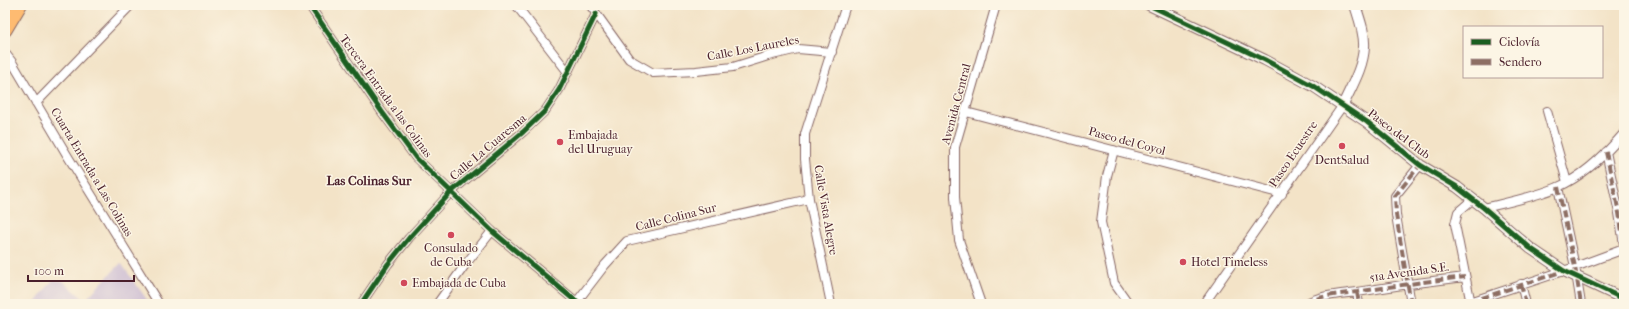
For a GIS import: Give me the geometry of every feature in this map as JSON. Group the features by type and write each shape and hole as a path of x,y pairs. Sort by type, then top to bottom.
{"highway":[{"path":"5,30 20,5"}],"street":[{"path":"36,103 131,5"},
{"name":"Tercera Entrada a las Colinas","path":"309,5 382,112 416,158 492,231 577,303"},
{"path":"516,5 567,71"},
{"name":"Calle Los Laureles","path":"590,5 629,58 653,73 696,71 733,67 768,56 798,49 832,52"},
{"name":"Calle Vista Alegre","path":"832,304 809,199 805,159 805,134 846,5"},
{"name":"Avenida Central","path":"981,304 959,240 955,197 955,147 996,5"},
{"name":"Paseo Ecuestre","path":"1204,304 1343,105 1361,65 1364,47 1362,31 1355,5"},
{"name":"Paseo del Club","path":"1153,6 1265,60 1343,105 1367,122 1420,165 1457,187 1473,199 1530,248 1564,271 1624,298"},
{"name":"Calle La Cuaresma","path":"361,304 388,264 409,238 451,192 523,132 545,111 559,90 596,14"},
{"name":"Cuarta Entrada a Las Colinas","path":"5,53 159,304"},
{"path":"1547,111 1567,182"},
{"name":"Paseo del Coyol","path":"966,112 1282,194"},
{"path":"1484,208 1538,194 1558,187 1584,172 1624,133"},
{"path":"1114,150 1107,176 1101,222 1114,282 1129,304"},
{"path":"1473,199 1458,212 1456,224 1471,303 1521,284 1576,267 1624,247 1619,212 1606,152"},
{"path":"1411,304 1396,215 1395,196 1420,165"},
{"path":"1558,187 1576,267 1581,304"},
{"name":"Calle Colina Sur","path":"577,303 605,265 627,241 809,199"},
{"path":"437,304 492,231"},
{"name":"51a Avenida S.E.","path":"1306,304 1310,301 1329,296 1465,277"},
{"path":"1521,284 1526,304"},
{"path":"1357,292 1359,304"}],"shaded area":[{"path":"121,263 150,304 34,304 53,280 63,281 85,300"}],"marked path":[{"path":"1606,152 1624,245"},
{"path":"1411,304 1396,215 1395,196 1420,165"},
{"path":"1558,187 1575,267 1581,304"},
{"path":"1470,302 1564,271"},
{"path":"1306,304 1331,295 1465,277"},
{"path":"1521,284 1526,304"},
{"path":"1357,292 1359,304"}],"cycle path":[{"path":"309,5 382,112 416,158 492,231 579,304"},
{"path":"1149,5 1265,60 1313,86 1367,122 1420,165 1457,187 1530,248 1564,271 1624,299"},
{"path":"361,304 388,264 409,238 451,192 523,132 545,111 559,90 596,14"}],"place":[{"name":"Embajada del Uruguay","path":"560,142"},
{"name":"DentSalud","path":"1342,146"},
{"name":"Consulado de Cuba","path":"451,235"},
{"name":"Hotel Timeless","path":"1183,262"},
{"name":"Embajada de Cuba","path":"404,283"}],"district":[{"name":"Las Colinas Sur","path":"369,180"}]}
